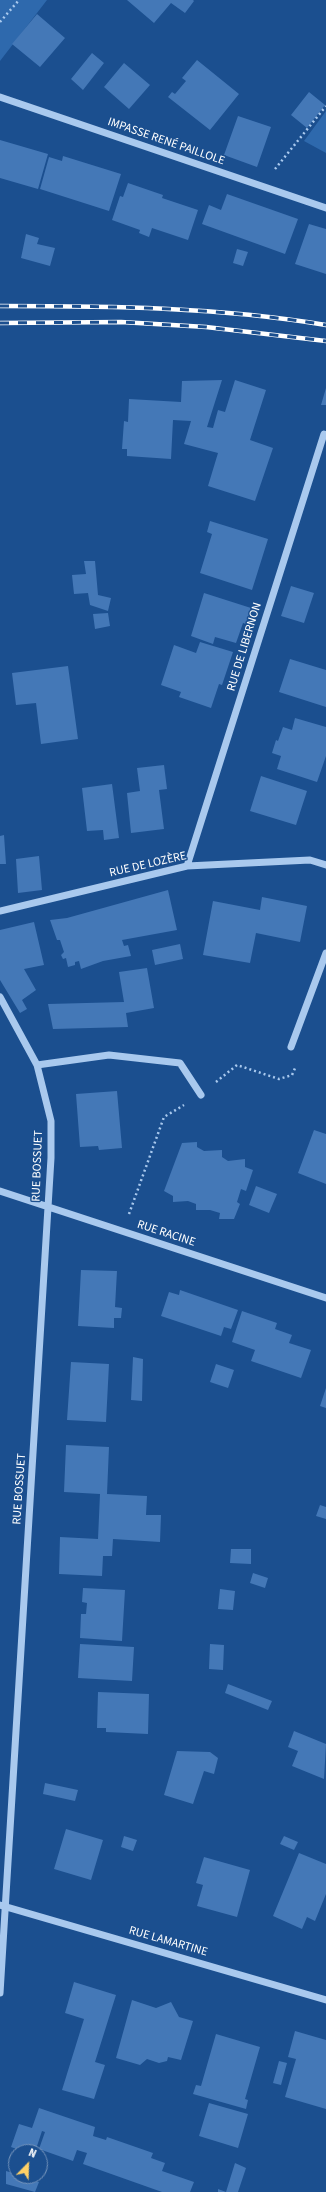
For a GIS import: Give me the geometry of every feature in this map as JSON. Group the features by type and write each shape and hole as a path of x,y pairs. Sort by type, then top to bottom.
{"street":[{"name":"IMPASSE RENÉ PAILLOLE","path":"0,97 326,208"},
{"name":"RUE DE LIBERNON","path":"187,866 324,434"},
{"name":"RUE DE LOZÈRE","path":"0,911 187,866 310,860 326,865"},
{"path":"291,1047 326,953"},
{"name":"RUE BOSSUET","path":"0,997 37,1065 51,1121 48,1207 2,1905 0,1993"},
{"path":"37,1065 109,1055 180,1063 201,1095"},
{"name":"RUE RACINE","path":"0,1191 326,1298"},
{"name":"RUE LAMARTINE","path":"2,1905 326,2000"}],"path":[{"path":"0,22 18,0"},
{"path":"289,150 326,106"},
{"path":"122,1231 164,1117 201,1095 237,1065 279,1079 292,1075 297,1064 291,1047"}],"shaded area":[{"path":"0,0 47,0 0,61"},
{"path":"326,111 326,153 304,141"}],"building":[{"path":"127,0 194,1 185,13 171,3 154,23"},
{"path":"37,14 65,38 40,67 12,44"},
{"path":"92,53 104,63 83,90 71,79"},
{"path":"197,60 239,94 210,130 168,97 172,92 175,94 186,81 182,78"},
{"path":"124,63 150,85 129,109 104,87"},
{"path":"309,92 325,105 307,128 291,115"},
{"path":"238,116 271,127 257,167 224,155"},
{"path":"0,140 48,154 38,189 0,178"},
{"path":"63,156 121,174 109,211 40,189 49,157 62,161"},
{"path":"128,183 163,195 162,198 198,210 188,240 152,228 149,237 139,233 140,230 112,220 120,196 123,197"},
{"path":"227,194 298,219 285,254 202,224 209,205 221,210"},
{"path":"309,224 326,229 326,274 295,264"},
{"path":"26,234 39,238 37,244 55,248 50,266 21,258"},
{"path":"237,249 248,252 243,266 233,263"},
{"path":"222,380 207,427 213,428 218,410 225,412 235,380 266,390 250,440 273,448 255,501 208,486 218,453 184,444 191,421 173,420 171,459 127,456 127,449 122,449 124,421 128,422 129,399 181,402 182,381"},
{"path":"326,388 326,405 321,405"},
{"path":"210,521 268,539 252,590 200,573 212,534 207,532"},
{"path":"84,561 95,561 98,595 111,598 108,611 90,605 88,593 74,594 72,575 86,574"},
{"path":"291,586 314,593 304,623 281,616"},
{"path":"204,593 251,608 246,624 243,623 236,643 215,637 213,644 191,636"},
{"path":"108,613 110,626 95,629 93,614"},
{"path":"200,642 233,652 222,685 219,684 211,708 179,697 181,692 161,685 174,645 196,653"},
{"path":"290,659 326,670 326,707 279,692"},
{"path":"68,666 78,739 41,744 36,703 16,705 12,673"},
{"path":"295,718 326,727 326,756 317,782 277,769 281,756 272,753 276,740 278,741 283,727 292,730"},
{"path":"164,765 167,789 159,790 164,829 131,833 127,793 140,791 137,768"},
{"path":"261,776 307,791 296,825 250,811"},
{"path":"112,784 119,838 104,840 103,830 87,831 82,788"},
{"path":"4,835 6,864 0,864 0,836"},
{"path":"39,856 42,890 18,893 16,859"},
{"path":"168,890 177,930 122,940 124,946 128,945 131,956 103,961 81,969 79,961 75,962 75,965 68,967 66,958 63,959 61,955 64,952 60,940 57,940 50,920 67,918"},
{"path":"262,897 307,906 300,942 256,933 250,963 203,955 213,901 260,910"},
{"path":"34,922 44,965 24,969 36,990 22,1000 27,1009 20,1013 0,980 0,930"},
{"path":"180,944 183,959 155,965 152,950"},
{"path":"147,968 154,1008 126,1013 128,1027 53,1029 48,1004 124,1002 119,972"},
{"path":"117,1091 122,1148 99,1150 98,1146 80,1147 76,1094"},
{"path":"314,1130 326,1134 326,1184 298,1173"},
{"path":"197,1142 197,1147 204,1151 222,1150 222,1157 228,1161 245,1159 245,1167 253,1170 246,1191 241,1189 237,1202 240,1204 234,1219 219,1219 220,1213 210,1210 196,1210 196,1204 188,1201 173,1202 173,1196 164,1191 182,1143"},
{"path":"256,1186 277,1194 269,1213 249,1205"},
{"path":"81,1270 117,1271 115,1307 122,1308 121,1318 114,1318 114,1328 78,1326"},
{"path":"180,1290 238,1310 231,1329 224,1327 221,1336 161,1316 169,1292 179,1295"},
{"path":"242,1311 277,1323 275,1329 292,1335 289,1343 311,1350 301,1378 251,1361 255,1350 232,1342"},
{"path":"133,1357 143,1359 142,1401 131,1400"},
{"path":"71,1362 109,1364 106,1422 67,1420"},
{"path":"216,1364 234,1370 228,1388 210,1382"},
{"path":"326,1388 326,1408 320,1406"},
{"path":"66,1445 109,1447 107,1494 147,1496 146,1515 161,1515 160,1542 113,1539 112,1556 103,1556 102,1576 59,1574 60,1537 98,1539 100,1494 64,1492"},
{"path":"320,1505 326,1507 326,1519 316,1516"},
{"path":"231,1549 251,1549 251,1564 230,1563"},
{"path":"253,1573 268,1578 265,1588 250,1583"},
{"path":"83,1588 125,1590 122,1641 80,1638 81,1614 86,1614 87,1603 82,1602"},
{"path":"220,1589 235,1591 233,1610 218,1609"},
{"path":"80,1644 134,1647 132,1681 78,1678"},
{"path":"210,1644 224,1645 223,1670 209,1669"},
{"path":"228,1684 272,1701 268,1710 225,1693"},
{"path":"98,1692 149,1694 148,1734 106,1732 106,1728 97,1728"},
{"path":"294,1731 326,1744 324,1779 292,1766 298,1751 288,1747"},
{"path":"177,1751 210,1752 218,1758 214,1774 204,1771 193,1804 164,1795"},
{"path":"45,1783 78,1790 75,1801 43,1794"},
{"path":"66,1829 103,1840 91,1880 54,1869"},
{"path":"124,1836 137,1840 133,1851 121,1847"},
{"path":"284,1836 298,1842 294,1850 280,1844"},
{"path":"299,1853 326,1864 326,1894 315,1921 307,1917 302,1929 273,1916"},
{"path":"204,1857 250,1870 237,1917 197,1906 203,1885 196,1883"},
{"path":"74,1982 116,1995 95,2062 105,2065 94,2099 62,2090 84,2019 65,2013"},
{"path":"132,2000 156,2008 171,2002 179,2017 193,2021 181,2060 168,2057 167,2061 159,2063 147,2059 140,2065 116,2058"},
{"path":"295,2031 326,2040 326,2109 285,2097 296,2059 288,2057"},
{"path":"216,2034 260,2047 245,2099 248,2100 246,2109 193,2094 196,2085 201,2086"},
{"path":"279,2061 287,2063 281,2085 273,2083"},
{"path":"209,2103 248,2114 238,2148 199,2136"},
{"path":"39,2108 95,2127 93,2136 106,2140 107,2137 153,2153 151,2158 165,2163 162,2171 194,2182 190,2192 162,2192 83,2164 87,2153 77,2150 73,2161 48,2152 48,2144 41,2144 45,2132 42,2131 38,2144 12,2144 19,2124 32,2128"},
{"path":"235,2163 246,2168 238,2192 226,2192"},
{"path":"6,2171 8,2172 8,2184 38,2184 35,2192 6,2184"},
{"path":"218,2189 226,2192 218,2192"}],"railway":[{"path":"0,306 123,307 204,311 245,314 326,325"},
{"path":"0,323 121,322 206,327 326,341"}]}
